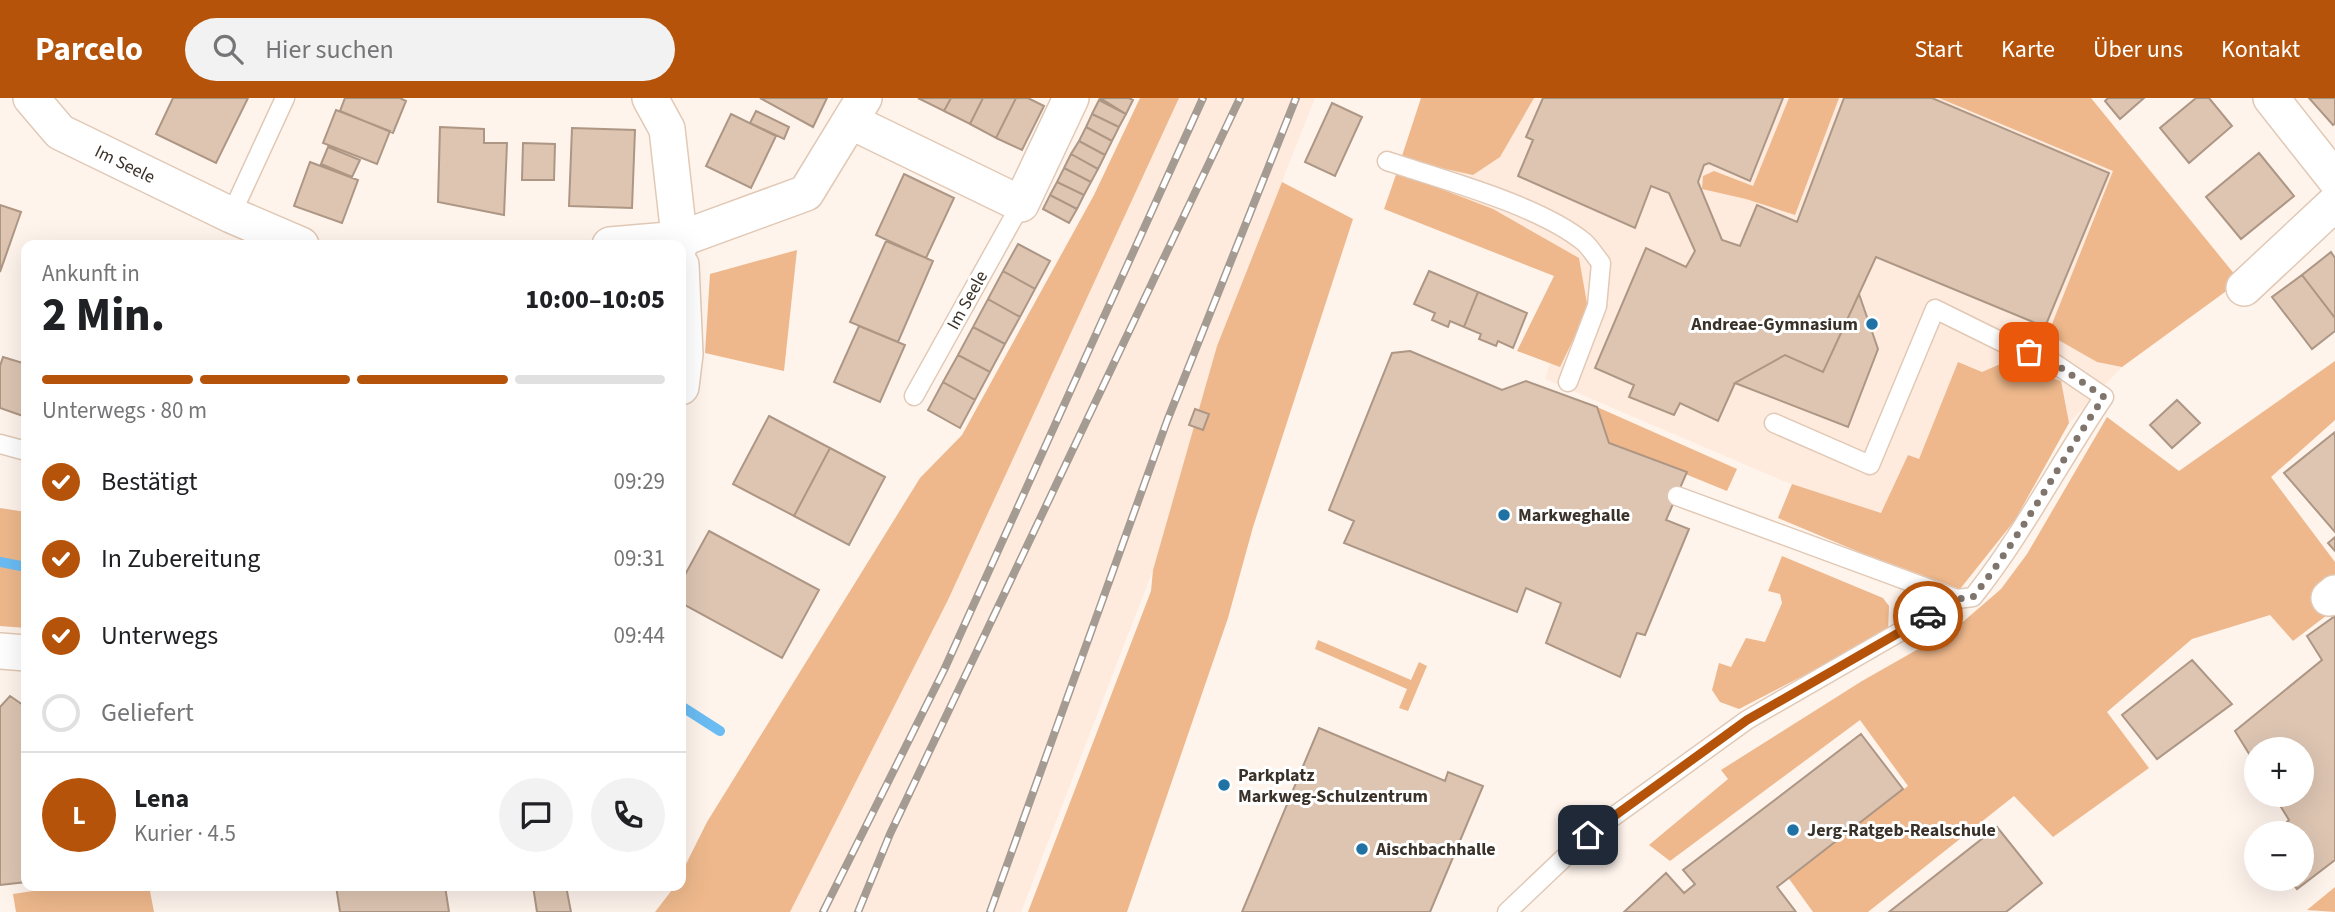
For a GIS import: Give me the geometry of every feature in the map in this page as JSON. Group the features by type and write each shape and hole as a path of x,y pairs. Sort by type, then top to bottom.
{"street":[{"name":"Im Seele","path":"31,98 60,132 231,215 289,240"},
{"path":"650,98 667,130 679,240"},
{"name":"Im Seele","path":"1021,204 1071,98"},
{"path":"2271,98 2335,179"},
{"path":"686,247 806,193 858,110 1021,204"},
{"path":"2244,288 2335,203"},
{"path":"0,651 21,653"}],"lane":[{"path":"231,215 285,98"},
{"path":"1387,161 1502,201 1564,228 1586,243 1601,263 1597,306 1568,382"},
{"name":"Im Seele","path":"914,396 1021,204"},
{"path":"1507,912 1588,835 1747,720 1957,599 1973,597 2018,536 2059,462 2104,397 2045,357 2014,348 1935,309 1870,465 1774,423"},
{"path":"0,443 21,449"},
{"path":"1677,496 1957,599"}],"shaded area":[{"path":"1140,98 1179,98 948,600 790,912 655,912 671,891 686,891 686,864 707,822 920,478 962,435 1094,195"},
{"path":"1179,98 1315,98 1217,346 1153,570 1021,912 790,912 948,600"},
{"path":"1421,98 1534,98 1500,157 1473,175 1401,159"},
{"name":"Andreae-Gymnasium","path":"1424,98 2091,98 2240,281 2122,367 2069,423 2015,520 1960,589 1881,513 1788,483 1545,379 1580,265 1392,185"},
{"path":"1789,98 1839,98 1795,215 1746,199 1702,189 1703,176 1714,171 1753,186"},
{"path":"1939,98 2091,98 2240,281 2122,367 2097,362 2048,334 2113,171"},
{"path":"1397,172 1493,209 1579,258 1588,309 1560,367 1517,351 1554,276 1384,209"},
{"path":"1282,182 1353,219 1253,527 1228,618 1127,912 1028,912 1151,591 1153,570 1217,346"},
{"path":"797,250 784,371 705,353 710,274"},
{"path":"2335,361 2335,420 2271,477 2335,562 2335,609 2293,641 2270,615 2192,639 2107,712 2149,768 2053,837 2014,796 1868,912 1813,912 1787,876 1908,786 1860,720 1670,861 1649,845 1728,779 1721,770 1862,681 1957,627 2001,589 2027,554 2107,417 2179,471"},
{"path":"1958,362 1982,372 2005,362 2061,381 2069,423 2015,520 1960,589 1859,552 1778,518 1792,484 1881,513 1908,455 1919,459"},
{"path":"1597,407 1737,469 1727,491 1609,443"},
{"path":"0,508 21,511 21,628 0,626"},
{"path":"1782,556 1883,598 1889,606 1888,632 1739,709 1720,702 1712,690 1719,663 1731,667 1746,638 1765,642 1782,603 1780,594 1768,591"},
{"path":"1318,640 1411,680 1419,662 1427,666 1408,711 1399,708 1407,689 1315,649"},
{"path":"2335,887 2335,912 2307,910"},
{"path":"33,891 150,891 154,912 16,912 13,894"}],"building":[{"path":"173,98 248,98 216,163 156,134"},
{"path":"345,98 400,98 406,101 393,133 340,111"},
{"path":"760,98 827,98 813,127"},
{"path":"918,98 951,98 944,111"},
{"path":"951,98 983,98 970,124 944,111"},
{"path":"983,98 1016,98 996,138 970,124"},
{"path":"1016,98 1028,98 1044,106 1022,150 996,138"},
{"path":"1100,98 1129,98 1133,100 1126,114"},
{"path":"1543,98 1783,98 1750,181 1709,163 1704,165 1698,182 1722,240 1740,246 1757,205 1797,222 1844,98 1932,98 2109,173 2045,327 1876,257 1823,372 1785,355 1735,383 1718,421 1680,403 1674,415 1629,397 1634,385 1595,368 1646,248 1686,267 1695,251 1669,193 1651,186 1635,228 1518,176 1533,140 1526,137"},
{"path":"2108,98 2144,98 2120,119 2105,101"},
{"path":"2196,98 2209,98 2232,126 2189,163 2160,128"},
{"path":"2309,98 2335,98 2335,124 2333,125"},
{"path":"1099,100 1126,114 1119,127 1092,114"},
{"path":"1332,103 1362,117 1335,176 1305,162"},
{"path":"336,110 390,131 377,164 323,143"},
{"path":"756,111 789,127 784,139 750,123"},
{"path":"731,114 776,136 751,188 706,166"},
{"path":"1092,114 1119,127 1112,141 1086,127"},
{"path":"440,127 484,129 484,143 507,143 504,215 438,202"},
{"path":"1086,127 1112,141 1105,155 1079,141"},
{"path":"572,128 635,130 632,208 569,206"},
{"path":"1079,141 1105,155 1098,169 1071,154"},
{"path":"523,143 555,144 554,180 522,180"},
{"path":"328,147 360,160 352,177 321,164"},
{"path":"2259,153 2294,196 2241,239 2206,197"},
{"path":"1071,154 1098,169 1091,182 1064,168"},
{"path":"310,162 358,180 342,223 294,206"},
{"path":"1064,168 1091,182 1084,195 1057,182"},
{"path":"904,174 954,198 926,258 876,235"},
{"path":"1057,182 1084,195 1077,209 1050,195"},
{"path":"1050,195 1077,209 1069,223 1043,209"},
{"path":"0,205 21,212 0,272"},
{"path":"886,241 933,261 898,342 850,322"},
{"path":"1018,244 1050,261 1035,289 1003,271"},
{"path":"2331,252 2335,258 2335,318 2302,275"},
{"path":"1003,271 1035,289 1020,317 988,299"},
{"path":"1429,271 1478,292 1464,327 1450,321 1448,327 1432,320 1435,313 1414,304"},
{"path":"2302,275 2335,318 2335,331 2312,349 2272,297"},
{"path":"1478,292 1527,313 1513,348 1498,341 1496,346 1479,339 1481,334 1464,327"},
{"path":"1859,294 1878,349 1848,427 1735,383 1785,355 1823,372"},
{"path":"988,299 1020,317 1005,344 973,327"},
{"path":"859,326 905,345 880,402 834,382"},
{"path":"973,327 1005,344 990,372 958,355"},
{"name":"Markweghalle","path":"1410,351 1502,390 1526,381 1597,407 1609,443 1687,472 1666,520 1689,529 1645,635 1637,633 1620,677 1546,643 1561,603 1526,588 1517,612 1344,543 1354,521 1329,510 1392,353"},
{"path":"958,355 990,372 975,400 943,382"},
{"path":"3,357 21,362 21,415 0,408 0,366"},
{"path":"943,382 975,400 960,428 928,410"},
{"path":"2177,400 2200,423 2172,448 2150,425"},
{"path":"1195,409 1209,414 1203,430 1189,425"},
{"path":"769,416 830,448 794,516 733,484"},
{"path":"2335,432 2335,532 2284,473"},
{"path":"830,448 885,477 849,545 794,516"},
{"path":"709,531 819,590 782,658 686,606 686,573"},
{"path":"2335,537 2335,551 2328,543"},
{"path":"2335,616 2335,860 2314,876 2314,821 2288,821 2281,807 2314,807 2314,737 2244,737 2244,746 2235,731 2322,660 2307,636"},
{"path":"2192,660 2232,704 2157,759 2122,715"},
{"path":"10,696 21,704 21,883 0,885 0,707"},
{"name":"Aischbachhalle","path":"1319,728 1445,781 1448,772 1483,786 1430,912 1242,912"},
{"name":"Jerg-Ratgeb-Realschule","path":"1861,734 1903,789 1777,887 1796,912 1624,912 1666,873 1684,893 1695,884 1683,870"},
{"name":"Jerg-Ratgeb-Realschule","path":"1997,827 2042,883 2006,912 1889,912"},
{"path":"337,891 446,891 449,912 340,912"},
{"path":"534,891 567,891 571,912 537,912"}],"waterway":[{"path":"0,562 21,566"},
{"path":"686,709 720,731"}],"railway":[{"path":"823,912 944,670 1203,98"},
{"path":"858,912 890,834 1240,98"},
{"path":"990,912 1167,421 1296,98"}],"way so far":[{"path":"1928,616 1957,599 1973,597 1983,585 2025,526 2059,462 2104,397 2045,357 2029,352"}],"place":[{"name":"Andreae-Gymnasium","path":"1872,324"},
{"name":"Markweghalle","path":"1504,515"},
{"name":"Parkplatz Markweg-Schulzentrum","path":"1224,785"},
{"name":"Jerg-Ratgeb-Realschule","path":"1793,830"},
{"name":"Aischbachhalle","path":"1362,849"}],"route":[{"path":"1588,835 1747,720 1928,616"}]}
